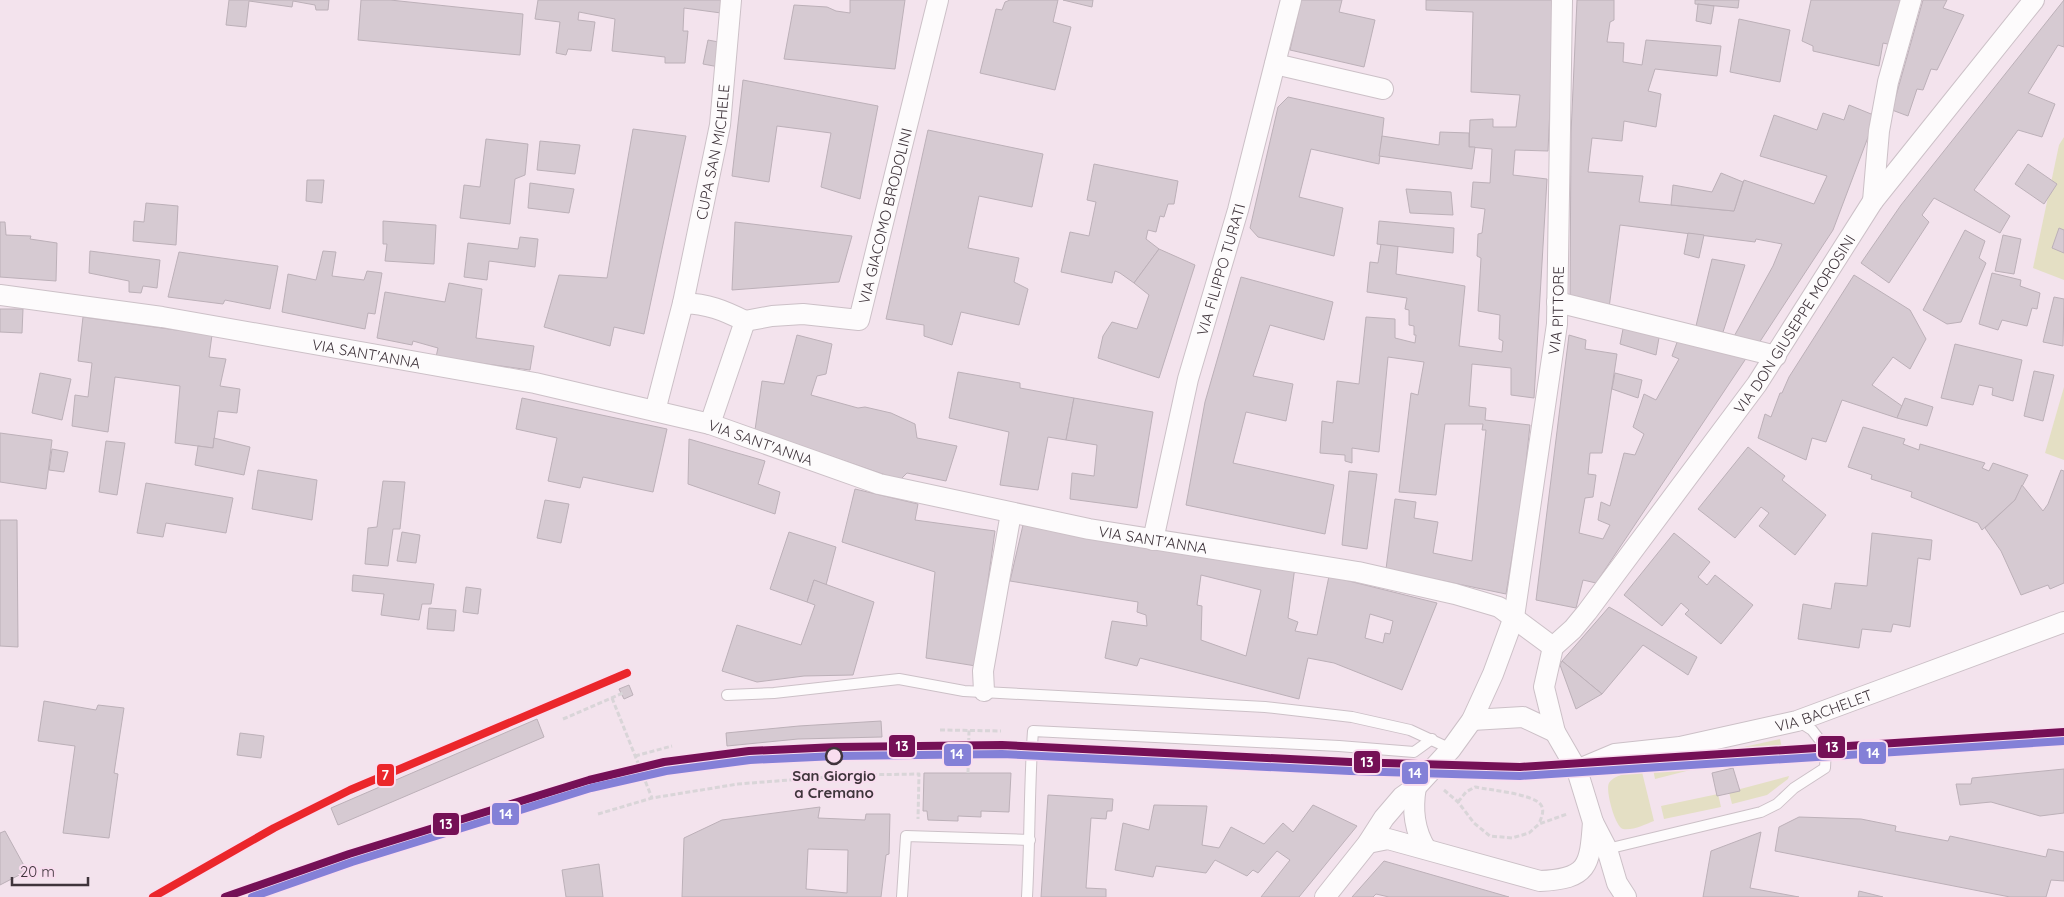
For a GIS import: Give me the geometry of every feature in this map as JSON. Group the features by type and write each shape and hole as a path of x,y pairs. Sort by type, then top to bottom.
{"street":[{"name":"CUPA SAN MICHELE","path":"654,411 683,303 720,125 731,0"},
{"name":"VIA GIACOMO BRODOLINI","path":"745,321 803,314 858,320 938,0"},
{"name":"VIA FILIPPO TURATI","path":"1153,540 1188,379 1238,210 1291,0"},
{"name":"VIA PITTORE","path":"1325,897 1368,843 1384,818 1402,797 1421,782 1451,749 1472,720 1493,674 1514,617 1557,324 1562,0"},
{"path":"1873,201 1880,132 1888,82 1911,0"},
{"name":"VIA DON GIUSEPPE MOROSINI","path":"1553,647 1573,629 1587,612 1677,493 1776,356 1873,201 2034,0"},
{"path":"1275,64 1384,89"},
{"name":"VIA SANT'ANNA","path":"0,296 190,322 535,384 710,424 879,484 1089,529 1358,572 1455,594 1499,607 1553,647"},
{"path":"1557,302 1776,356"},
{"path":"683,303 703,304 726,311 745,321 710,424"},
{"path":"984,691 983,671 1011,513"},
{"name":"VIA BACHELET","path":"1577,770 1615,754 1680,747 1797,720 2064,622"},
{"path":"1553,647 1544,687 1555,732 1577,770 1590,814 1607,849 1619,892"},
{"path":"1472,720 1523,717 1555,732"},
{"path":"1421,782 1414,812 1418,836 1426,849"},
{"path":"1368,843 1388,839 1540,881 1561,880 1579,873 1587,862 1591,849 1590,814"}],"lane":[{"path":"726,695 774,693 899,679 964,691 1265,707 1352,717 1410,730 1451,749"},
{"path":"1607,849 1761,812 1777,804 1794,788 1825,768 1826,748 1812,730 1797,720"},
{"path":"1027,897 1032,731 1339,746 1414,752 1432,739"},
{"path":"902,897 906,836 1030,840"}],"path":[{"path":"563,719 626,692"},
{"path":"612,698 652,798"},
{"path":"940,730 1001,730"},
{"path":"968,773 969,730"},
{"path":"635,756 672,746"},
{"path":"598,814 652,798 738,784 854,775 919,774 917,836"},
{"path":"1421,782 1458,802 1474,823 1490,836 1512,838 1529,833 1539,824 1543,812 1542,806 1534,798 1475,787 1466,792 1458,802"},
{"path":"918,787 924,788"},
{"path":"1539,824 1590,814"}],"shaded area":[{"path":"2064,137 2064,280 2033,268 2059,145"},
{"path":"2064,387 2064,460 2045,453"},
{"path":"1780,739 1782,748 1723,761 1721,752"},
{"path":"1712,755 1714,764 1655,779 1653,769"},
{"path":"1642,772 1654,821 1635,828 1623,829 1617,822 1612,808 1608,792 1609,783 1620,775"},
{"path":"1789,776 1788,779 1767,795 1732,804 1729,792"},
{"path":"1718,794 1721,807 1664,819 1661,806"}],"building":[{"path":"229,0 329,0 328,10 316,10 315,5 293,1 292,7 249,1 246,27 226,25"},
{"path":"361,0 390,0 523,14 520,55 358,40"},
{"path":"538,0 722,0 721,13 684,8 683,31 688,31 685,63 665,63 665,57 612,51 615,19 579,12 578,20 595,22 591,51 568,49 566,55 556,53 560,22 535,19"},
{"path":"850,0 905,0 895,69 784,59 794,5 827,7 836,11 850,13"},
{"path":"1010,0 1058,0 1053,22 1071,27 1055,90 980,73 996,9 1002,10 1005,2"},
{"path":"1063,0 1093,0 1092,7"},
{"path":"1301,0 1342,0 1339,12 1375,20 1364,67 1290,50"},
{"path":"1426,0 1555,0 1548,151 1515,150 1513,175 1547,179 1534,398 1511,395 1511,368 1472,364 1469,406 1486,408 1485,420 1530,425 1523,491 1506,594 1386,569 1395,499 1416,502 1414,518 1438,522 1433,553 1472,561 1486,430 1482,430 1483,424 1445,424 1436,495 1399,492 1411,393 1418,395 1424,362 1388,357 1379,452 1352,448 1352,463 1345,461 1345,455 1320,453 1322,421 1333,423 1337,381 1359,384 1366,317 1395,319 1395,338 1415,343 1414,326 1409,325 1409,310 1405,309 1407,298 1367,292 1370,262 1378,263 1381,244 1398,246 1396,274 1465,286 1459,346 1502,352 1503,341 1499,339 1500,315 1478,311 1481,258 1477,256 1478,234 1482,233 1485,209 1471,207 1473,182 1490,183 1492,149 1469,147 1470,120 1493,119 1493,127 1516,127 1520,95 1471,92 1473,12 1426,10"},
{"path":"1577,0 1614,0 1614,20 1610,22 1607,42 1624,43 1623,62 1642,65 1646,40 1721,46 1717,76 1655,69 1648,91 1661,94 1656,127 1624,121 1622,141 1592,138 1588,172 1643,176 1639,202 1734,211 1744,180 1814,204 1827,176 1760,156 1774,115 1817,130 1823,113 1844,120 1849,105 1876,116 1833,230 1759,343 1732,340 1773,266 1782,244 1756,239 1755,242 1620,225 1609,308 1570,301 1571,133"},
{"path":"1695,0 1739,0 1738,8 1695,4"},
{"path":"1811,0 1903,0 1892,45 1883,43 1879,66 1813,51 1813,46 1802,41"},
{"path":"1923,0 1947,0 1943,8 1964,15 1937,70 1931,69 1923,90 1917,89 1908,116 1892,110"},
{"path":"2064,0 2064,47 2058,45 2028,93 2055,104 2042,137 2018,130 1974,190 2010,216 2000,233 1934,198 1922,215 1929,222 1889,283 1861,263 1901,205"},
{"path":"1698,4 1714,6 1711,24 1696,21"},
{"path":"1739,19 1790,30 1780,82 1730,72"},
{"path":"708,40 724,43 719,67 703,64"},
{"path":"743,80 878,106 860,199 821,187 831,133 777,126 769,182 732,176"},
{"path":"1288,97 1384,118 1379,164 1311,149 1299,197 1343,208 1334,256 1258,237 1250,228 1278,107"},
{"path":"633,129 686,136 644,334 614,327 610,346 544,327 559,275 607,278"},
{"path":"928,130 1043,154 1032,207 979,196 968,248 1019,258 1014,282 1028,289 1019,325 961,312 952,345 924,336 924,325 886,319"},
{"path":"1440,132 1469,133 1469,147 1475,147 1472,169 1379,156 1382,136 1439,145"},
{"path":"486,139 528,144 525,175 515,179 510,224 460,218 464,185 480,187"},
{"path":"540,141 580,145 575,174 537,170"},
{"path":"1094,164 1178,181 1174,204 1168,204 1164,217 1160,216 1156,232 1148,230 1146,239 1159,249 1134,283 1115,271 1112,283 1061,272 1070,232 1089,236 1096,202 1087,200"},
{"path":"2028,164 2057,184 2044,204 2015,184"},
{"path":"1721,173 1743,182 1734,211 1671,205 1673,185 1712,192"},
{"path":"307,180 324,180 322,203 306,201"},
{"path":"530,183 574,189 569,213 528,208"},
{"path":"1406,189 1451,192 1453,215 1410,213"},
{"path":"146,203 178,206 176,245 133,241 134,221 144,222"},
{"path":"383,221 436,225 434,264 385,261 387,244 383,244"},
{"path":"1379,221 1454,228 1453,253 1377,244"},
{"path":"0,222 5,222 6,235 31,236 30,239 57,243 56,281 0,277"},
{"path":"735,222 852,236 839,282 732,290"},
{"path":"2059,228 2064,230 2064,253 2052,248"},
{"path":"1965,230 1985,241 1979,258 1986,263 1961,322 1947,324 1923,310"},
{"path":"1688,233 1704,235 1699,258 1684,254"},
{"path":"2003,235 2021,239 2014,274 1995,271"},
{"path":"520,237 538,239 535,267 489,261 487,280 464,277 468,243 518,249"},
{"path":"1159,249 1195,265 1159,378 1098,358 1103,336 1112,322 1137,329 1149,295 1134,283"},
{"path":"90,251 160,260 157,288 143,286 141,293 129,292 129,281 89,273"},
{"path":"323,251 336,252 332,276 364,280 367,271 382,273 375,314 368,313 365,329 282,312 288,274 316,280"},
{"path":"179,252 278,266 270,309 225,300 223,304 168,297"},
{"path":"1712,259 1745,265 1723,332 1696,326"},
{"path":"1992,273 2021,280 2020,286 2040,293 2037,309 2032,308 2027,326 2002,320 1998,330 1979,324"},
{"path":"1854,275 1910,310 1926,339 1910,369 1893,357 1872,385 1902,406 1897,418 1842,400 1826,442 1812,438 1806,460 1758,438 1765,414 1771,417 1780,393 1782,393 1789,377"},
{"path":"1241,277 1333,302 1324,340 1270,325 1253,376 1293,384 1286,421 1246,412 1233,463 1334,485 1325,534 1186,505 1205,402"},
{"path":"449,283 482,289 476,338 534,346 530,370 436,357 438,348 413,341 412,345 377,338 385,292 445,302"},
{"path":"2054,297 2064,299 2063,346 2043,342"},
{"path":"0,309 23,309 22,333 0,332"},
{"path":"83,317 212,335 209,357 226,359 220,386 240,389 237,413 218,411 213,448 175,443 180,386 115,377 108,432 72,426 75,395 88,397 92,363 78,361"},
{"path":"1624,324 1660,332 1656,355 1620,344"},
{"path":"797,335 832,344 826,374 817,376 811,395 858,408 865,407 891,413 915,424 917,438 957,446 946,481 907,473 900,480 755,430 762,381 784,384"},
{"path":"1569,335 1586,340 1585,349 1617,354 1602,453 1590,453 1588,474 1596,475 1593,497 1585,498 1579,533 1603,539 1610,525 1598,520 1601,502 1610,506 1624,453 1635,455 1644,434 1633,427 1644,394 1656,400 1679,359 1672,356 1679,337 1749,354 1596,583 1583,580 1576,608 1536,600"},
{"path":"1955,344 2022,360 2013,401 1992,395 1993,388 1979,385 1973,405 1941,398"},
{"path":"2034,371 2054,375 2043,421 2024,416"},
{"path":"958,372 1020,383 1020,388 1074,398 1066,440 1048,437 1038,490 1000,485 1009,432 949,418"},
{"path":"40,373 71,379 62,420 32,413"},
{"path":"1615,373 1642,380 1638,398 1612,389"},
{"path":"522,398 667,429 653,492 583,477 580,488 548,481 557,438 516,429"},
{"path":"1074,398 1153,412 1137,508 1070,499 1072,473 1094,476 1097,445 1066,440"},
{"path":"1905,398 1933,407 1927,426 1897,418"},
{"path":"1863,427 1905,439 1903,444 1919,450 1920,444 1985,463 1982,468 1989,471 1993,463 2028,475 2015,500 1982,530 1978,523 1911,497 1912,492 1871,479 1872,475 1848,467"},
{"path":"0,433 52,440 46,489 0,482"},
{"path":"214,438 250,447 244,475 195,465 198,446 213,448"},
{"path":"689,439 765,461 758,484 780,492 775,514 688,484"},
{"path":"106,441 125,443 117,495 99,492"},
{"path":"1748,447 1785,476 1782,480 1826,515 1795,555 1759,526 1769,513 1761,507 1735,538 1698,509"},
{"path":"52,449 68,452 64,472 49,470"},
{"path":"258,470 317,480 312,520 252,509"},
{"path":"2061,470 2064,471 2064,583 2050,589 2048,585 2021,595 2001,551 1985,528 2015,500 2022,485 2043,511 2048,504"},
{"path":"1349,471 1377,474 1367,549 1342,545"},
{"path":"383,481 405,482 400,529 393,529 388,566 365,564 368,528 377,527"},
{"path":"146,483 233,498 226,533 166,523 163,537 137,533"},
{"path":"855,489 918,504 915,520 995,531 976,666 926,658 935,572 842,542"},
{"path":"545,500 569,504 561,543 537,538"},
{"path":"0,520 17,520 18,647 0,646"},
{"path":"1023,525 1295,567 1288,618 1298,622 1295,631 1317,635 1329,576 1437,603 1402,690 1334,663 1308,658 1299,699 1140,658 1137,666 1105,658 1112,621 1147,626 1146,615 1137,612 1138,602 1010,581","holes":["1201,575 1261,590 1246,656 1201,640 1202,606 1197,605","1370,614 1393,621 1390,634 1385,633 1383,643 1365,638"]},
{"path":"402,532 420,535 416,563 397,561"},
{"path":"789,532 836,547 826,585 814,580 807,602 770,589"},
{"path":"1674,533 1710,562 1698,577 1707,585 1715,575 1753,605 1721,644 1685,614 1689,610 1681,603 1662,626 1624,595"},
{"path":"1872,533 1932,540 1930,560 1918,558 1910,627 1893,624 1891,632 1862,629 1859,648 1798,639 1803,604 1831,609 1835,583 1867,586"},
{"path":"353,575 434,584 431,604 422,604 419,620 381,615 384,594 352,591"},
{"path":"814,580 874,602 853,675 804,676 757,682 722,671 737,625 801,645 815,605 807,602"},
{"path":"466,587 481,589 478,614 463,612"},
{"path":"1609,607 1697,657 1688,675 1643,645 1602,694 1562,661"},
{"path":"429,608 456,610 454,631 427,629"},
{"path":"1562,661 1602,694 1576,709 1560,665"},
{"path":"629,685 633,695 624,699 619,689"},
{"path":"44,701 96,710 98,705 124,708 114,773 118,774 109,838 63,833 75,746 38,741"},
{"path":"537,719 544,737 338,825 331,808"},
{"path":"881,721 882,737 798,739 727,746 726,733"},
{"path":"240,733 264,736 261,758 237,755"},
{"path":"1733,768 1740,791 1717,796 1712,773"},
{"path":"2064,769 2064,813 2040,816 1991,802 1960,805 1956,784 1971,784 1972,778"},
{"path":"924,773 1011,773 1009,812 981,811 981,817 958,816 958,821 928,820 927,811 923,811"},
{"path":"1048,795 1113,799 1112,811 1107,811 1106,819 1091,818 1086,888 1106,889 1106,897 1041,897"},
{"path":"1154,805 1207,806 1202,845 1219,848 1231,827 1264,844 1283,823 1293,832 1313,805 1357,826 1299,897 1261,897 1290,860 1277,851 1258,873 1253,870 1247,876 1215,860 1206,873 1156,866 1153,877 1115,870 1123,823 1149,830"},
{"path":"820,807 818,818 865,820 866,814 890,814 889,854 886,855 881,897 682,897 684,838 722,820","holes":["808,849 848,850 847,893 806,889"]},
{"path":"1799,817 1861,819 1896,826 1895,831 1948,841 1950,836 2046,857 2048,849 2064,852 2064,881 2051,880 2046,897 2010,897 1775,851 1779,827"},
{"path":"5,831 27,871 0,885 0,833"},
{"path":"1761,832 1750,888 1799,897 1703,897 1711,851"},
{"path":"1384,861 1509,897 1389,897 1376,894 1373,897 1352,897"},
{"path":"599,864 603,897 566,897 562,870"},
{"path":"1859,891 1883,897 1858,897"}],"transit line":[{"name":"7","path":"153,897 274,828 350,790 627,673"},
{"name":"13","path":"225,897 349,854 589,780 664,762 749,751 836,747 1002,745 1350,762 1520,767 2064,732"},
{"name":"14","path":"252,897 352,862 591,788 666,771 750,760 836,756 1002,754 1350,771 1520,776 2064,741"}],"place":[{"name":"San Giorgio a Cremano","path":"834,756"}]}
